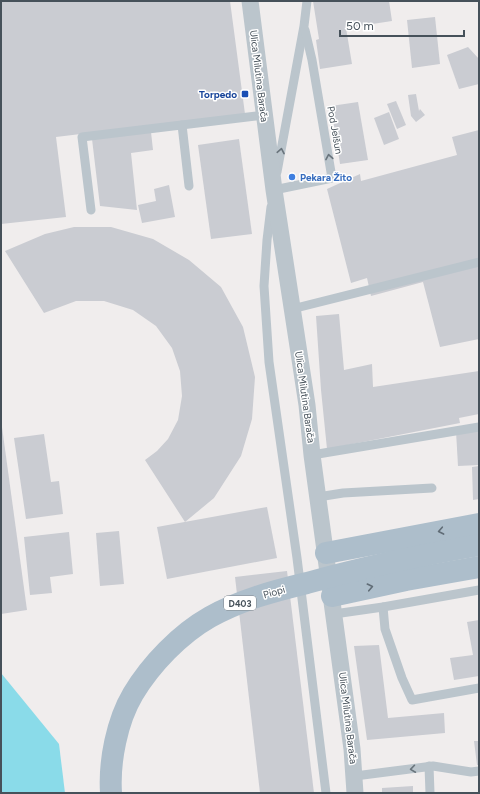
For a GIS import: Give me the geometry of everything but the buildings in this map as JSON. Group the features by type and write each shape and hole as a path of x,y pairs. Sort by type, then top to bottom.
{"main road":[{"path":"326,553 479,524"},
{"name":"Piopi","path":"111,793 113,754 119,728 128,703 158,661 180,639 199,624 233,606 267,594 351,571 479,545"},
{"path":"333,605 406,580 479,567"}],"street":[{"name":"Ulica Milutina Barača","path":"250,1 274,190 307,405 312,455 352,749 355,785"}],"lane":[{"path":"307,1 304,26 274,190 267,240 264,286 270,362 297,558 326,793"},
{"name":"Pod Jelšun","path":"274,190 332,178 312,60 304,26"},
{"path":"91,210 82,137 264,115"},
{"path":"182,125 189,186"},
{"path":"292,309 479,262"},
{"path":"312,455 479,427"},
{"path":"318,497 343,493 432,488"},
{"path":"333,605 383,607 479,590"},
{"path":"383,607 386,629 402,678 412,700 479,688"},
{"path":"429,766 430,793"},
{"path":"355,785 429,766 471,772 479,771"}],"water":[{"path":"1,673 59,744 65,793 1,793"}],"place":[{"name":"Torpedo","path":"245,94"},
{"name":"Pekara Žito","path":"292,177"}]}
